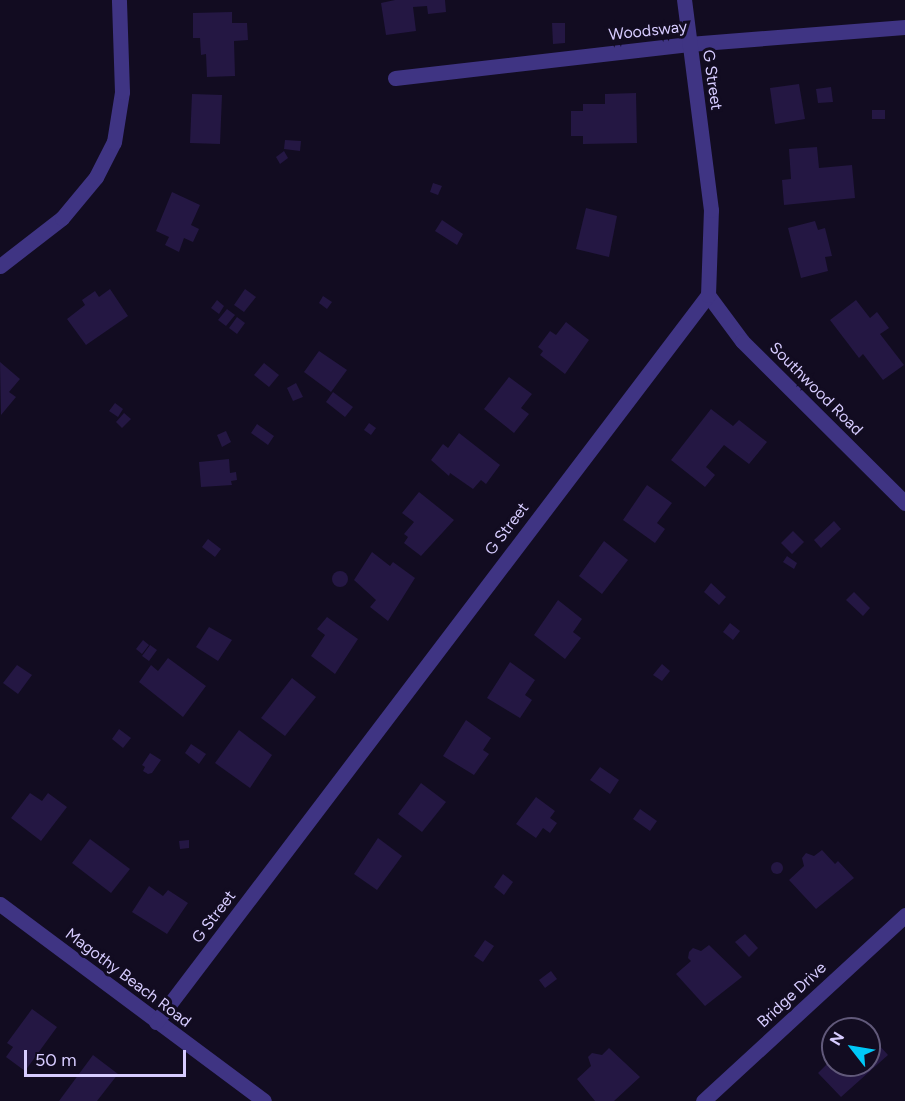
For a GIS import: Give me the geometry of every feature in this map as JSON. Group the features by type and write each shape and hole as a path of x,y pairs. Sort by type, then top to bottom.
{"street":[{"path":"0,266 62,219 96,177 114,142 122,92 119,0"},
{"name":"G Street","path":"156,1022 708,295 711,210 684,0"},
{"name":"Woodsway","path":"395,78 689,44 905,27"},
{"name":"Southwood Road","path":"708,295 742,341 905,503"},
{"name":"Magothy Beach Road","path":"0,904 264,1101"},
{"name":"Bridge Drive","path":"703,1101 905,915"}],"building":[{"path":"395,0 445,0 446,12 428,14 427,6 413,7 416,31 386,35 381,3"},
{"path":"232,12 232,23 247,23 248,40 234,41 235,76 207,77 206,54 201,55 200,38 193,38 193,13"},
{"path":"552,23 565,23 565,43 553,44"},
{"path":"799,84 805,119 775,124 770,88"},
{"path":"831,87 833,102 818,103 816,89"},
{"path":"636,93 637,143 583,144 583,136 571,136 571,111 583,111 583,104 605,104 605,94"},
{"path":"192,94 222,95 220,144 190,143"},
{"path":"872,110 885,110 885,119 872,119"},
{"path":"285,140 301,141 300,151 284,149"},
{"path":"817,147 819,168 852,165 855,198 784,205 782,180 791,179 789,149"},
{"path":"284,151 288,158 280,164 276,157"},
{"path":"433,183 442,186 438,195 430,192"},
{"path":"172,192 200,205 191,225 199,229 193,242 184,238 179,252 165,245 169,237 156,231"},
{"path":"586,208 617,216 609,257 576,249"},
{"path":"442,220 463,234 457,245 435,231"},
{"path":"815,221 818,230 825,228 832,256 825,257 828,271 801,278 788,228"},
{"path":"110,289 128,316 86,345 67,319 85,305 82,300 95,291 99,297"},
{"path":"245,289 256,297 244,312 234,305"},
{"path":"323,296 332,302 327,309 319,303"},
{"path":"217,300 224,306 219,314 211,308"},
{"path":"856,300 870,318 877,312 889,328 880,334 904,365 883,380 863,354 859,358 830,320"},
{"path":"227,309 235,315 226,326 218,320"},
{"path":"237,317 245,323 237,334 229,328"},
{"path":"566,322 589,340 565,374 540,355 543,351 538,347 550,331 556,335"},
{"path":"319,351 347,370 331,392 304,372"},
{"path":"0,362 20,379 9,392 16,397 1,415"},
{"path":"264,363 279,375 269,387 254,375"},
{"path":"509,377 532,394 521,408 529,414 514,433 484,409"},
{"path":"296,383 303,397 293,401 287,388"},
{"path":"333,392 353,407 345,417 326,402"},
{"path":"115,403 123,409 118,417 109,411"},
{"path":"711,409 733,426 739,420 767,442 749,464 724,445 706,467 715,475 705,487 671,460"},
{"path":"124,413 131,419 122,428 116,422"},
{"path":"369,423 376,428 371,435 364,430"},
{"path":"257,424 274,436 268,445 251,433"},
{"path":"226,431 231,442 222,447 217,435"},
{"path":"459,433 500,465 486,484 481,480 473,489 450,473 449,476 431,460 443,444 448,448"},
{"path":"229,459 230,473 236,472 237,480 231,481 232,485 201,487 199,462"},
{"path":"647,485 672,503 657,523 665,529 655,543 623,520"},
{"path":"419,492 454,520 421,556 404,543 408,537 404,534 414,522 402,513"},
{"path":"834,521 841,529 821,548 814,540"},
{"path":"793,531 804,542 792,554 781,543"},
{"path":"208,539 221,549 215,557 202,547"},
{"path":"604,541 628,560 602,594 579,576"},
{"path":"372,552 390,566 393,562 415,578 388,621 370,607 376,600 354,580"},
{"path":"787,556 797,563 794,569 783,562"},
{"path":"340,571 346,573 348,579 346,585 340,587 334,585 332,579 334,573"},
{"path":"711,583 726,597 719,605 704,592"},
{"path":"854,592 870,608 863,616 846,600"},
{"path":"558,600 582,619 573,632 581,638 565,659 534,635"},
{"path":"327,617 358,639 335,674 311,656 325,635 317,629"},
{"path":"730,623 740,631 733,640 723,632"},
{"path":"209,627 232,640 218,661 196,647"},
{"path":"143,640 149,645 142,654 136,649"},
{"path":"150,645 157,650 149,661 142,656"},
{"path":"168,658 206,686 183,717 139,682 151,665 158,671"},
{"path":"510,662 535,680 525,695 532,700 520,718 487,698"},
{"path":"662,664 670,671 662,681 653,675"},
{"path":"17,665 32,675 18,694 3,683"},
{"path":"292,678 316,697 285,736 261,718"},
{"path":"466,720 491,738 483,750 489,754 474,775 443,756"},
{"path":"119,729 131,738 123,748 112,739"},
{"path":"239,730 272,755 250,788 215,763"},
{"path":"191,744 206,754 199,764 185,753"},
{"path":"150,753 161,760 152,773 148,774 143,771 145,767 142,765"},
{"path":"600,767 619,780 610,794 590,780"},
{"path":"421,783 446,802 422,832 398,814"},
{"path":"30,793 42,801 48,793 67,807 41,841 11,818"},
{"path":"536,797 555,811 550,818 557,823 550,833 543,828 536,838 516,824"},
{"path":"640,809 657,821 650,831 633,819"},
{"path":"378,838 402,856 377,890 354,874"},
{"path":"90,839 130,869 111,893 72,863"},
{"path":"189,840 189,848 180,849 179,841"},
{"path":"822,850 835,864 838,861 854,878 816,909 789,880 804,866 802,858 806,853 814,856"},
{"path":"779,862 782,863 782,873 775,874 772,873 771,866 772,863"},
{"path":"503,874 513,882 504,895 494,887"},
{"path":"149,886 163,896 168,890 188,903 167,934 132,912"},
{"path":"745,934 758,948 749,957 735,942"},
{"path":"485,940 494,946 483,962 474,956"},
{"path":"709,945 742,977 705,1006 676,974 691,961 688,958 693,948 701,951"},
{"path":"551,971 557,979 545,988 539,980"},
{"path":"32,1009 57,1027 25,1071 6,1057 13,1047 7,1043"},
{"path":"881,1047 888,1055 881,1061"},
{"path":"609,1048 640,1077 614,1101 595,1101 577,1079 591,1066 588,1057 592,1053 602,1055"},
{"path":"93,1055 118,1074 97,1101 59,1101"},
{"path":"822,1077 863,1077 841,1097"}]}
